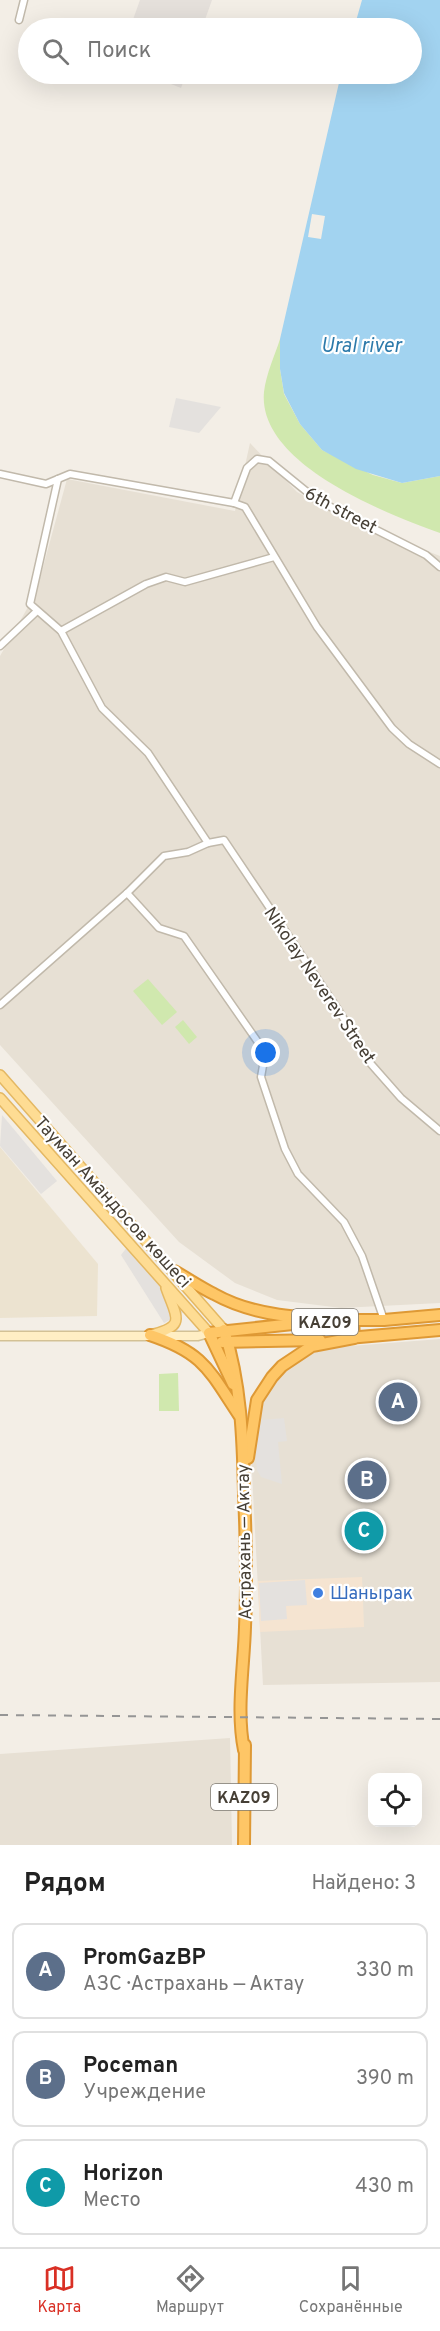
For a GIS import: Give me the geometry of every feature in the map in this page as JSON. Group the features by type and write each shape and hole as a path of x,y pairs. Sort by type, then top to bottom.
{"highway":[{"path":"174,1270 214,1294 266,1313 296,1318 353,1319 354,1338 312,1346 282,1366 272,1377 257,1400 244,1476"},
{"name":"KAZ09","path":"208,1337 224,1330 353,1319 384,1320 440,1315"},
{"name":"Астрахань — Актау","path":"224,1330 238,1395 244,1476 247,1577 240,1718 244,1750 244,1845"},
{"name":"KAZ09","path":"208,1337 228,1342 354,1338 440,1330"},
{"path":"150,1335 174,1343 198,1358 218,1380 241,1418"},
{"name":"Астрахань — Актау","path":"208,1337 238,1395"}],"main road":[{"name":"Тауман Амандосов көшесі","path":"0,1075 174,1270 224,1330"},
{"name":"Тауман Амандосов көшесі","path":"0,1098 163,1281 208,1337"},
{"path":"150,1335 169,1331 177,1321 177,1315 163,1281"},
{"path":"0,1336 208,1337"}],"street":[{"path":"20,18 24,0"},
{"name":"6th street","path":"234,503 247,468 257,459 269,461 317,500 426,555 440,567"},
{"path":"0,474 46,484 70,474 234,503 245,507 317,627 392,728 409,744 440,764"},
{"path":"0,1005 126,893 164,856 188,852 208,843 148,753 102,708 61,631 37,611 29,601 58,479"},
{"path":"61,631 146,584 166,577 185,582 274,557"},
{"path":"0,646 37,611"},
{"name":"Nikolay Neverev Street","path":"208,843 224,840 339,1011 371,1064 401,1098 440,1131"},
{"path":"126,893 159,928 184,936 260,1045 264,1060 261,1077 285,1149 298,1174 344,1222 362,1256 384,1320"}],"shaded area":[{"path":"140,0 212,0 206,18 134,18"},
{"path":"171,84 182,84 181,88"},
{"path":"176,398 221,407 199,433 169,427"},
{"path":"250,443 297,492 347,520 440,556 440,1303 341,1308 277,1300 235,1283 179,1242 0,1045 0,656 36,593 67,479 235,511"},
{"path":"2,1115 57,1181 41,1194 0,1146"},
{"path":"0,1147 98,1264 97,1316 0,1318"},
{"path":"128,1246 186,1311 164,1323 121,1255"},
{"path":"440,1339 440,1682 263,1685 250,1434 254,1410 270,1384 293,1364 313,1353 338,1347"},
{"path":"284,1418 287,1441 278,1442 282,1484 261,1477 257,1470 252,1421"},
{"path":"362,1577 364,1627 260,1632 258,1581"},
{"path":"305,1580 307,1605 286,1606 287,1619 261,1621 259,1583"},
{"path":"230,1738 232,1845 0,1845 0,1754"}],"green space":[{"path":"280,339 280,369 284,394 300,424 322,450 373,475 402,483 440,476 440,533 359,499 303,463 281,442 267,418 264,392"},
{"path":"148,979 177,1012 162,1025 133,991"},
{"path":"183,1020 197,1037 189,1044 175,1027"},
{"path":"178,1373 179,1411 159,1411 159,1374"}],"water":[{"name":"Ural river","path":"362,0 440,0 440,476 402,483 356,469 322,450 300,424 284,393 280,369 280,339 339,84 422,84 422,18 357,18"}],"pier":[{"path":"312,214 325,216 321,239 308,237"}],"railway":[{"path":"0,1715 440,1719"}],"place":[{"name":"PromGazBP","path":"398,1402"},
{"name":"Poceman","path":"367,1480"},
{"name":"Horizon","path":"364,1531"},
{"name":"Шанырак","path":"318,1593"}]}
